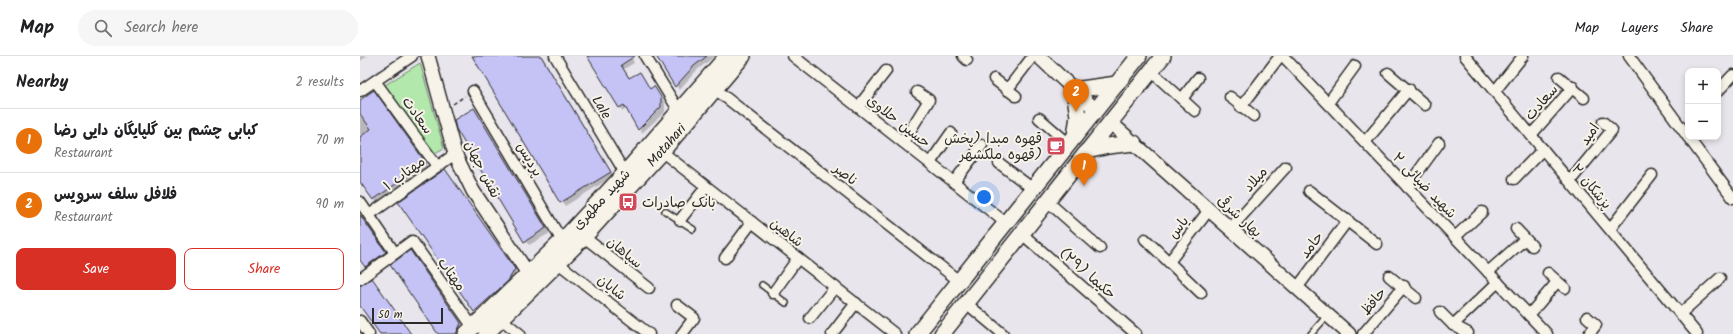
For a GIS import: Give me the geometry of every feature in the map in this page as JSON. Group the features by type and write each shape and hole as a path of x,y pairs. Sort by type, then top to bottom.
{"main road":[{"name":"شهید مطهری","path":"468,328 531,279 562,241 625,173 726,56"},
{"name":"Motahari","path":"486,334 501,319 531,279 558,262 584,237 743,56"},
{"path":"917,334 1139,56"},
{"path":"942,334 1163,56"},
{"path":"1072,140 1078,116 1074,90 1117,84"},
{"path":"1096,110 1110,122"},
{"path":"1087,151 1108,146 1134,143"}],"street":[{"path":"360,91 412,56"},
{"name":"نقش جهان","path":"428,56 455,154 473,191 531,279"},
{"name":"Lale","path":"555,56 625,173"},
{"path":"646,56 679,110"},
{"name":"حسین حلاوی","path":"793,56 1006,223"},
{"path":"1007,90 1033,56"},
{"path":"1038,56 1096,110"},
{"path":"1241,107 1280,56"},
{"path":"1495,91 1523,56"},
{"path":"1629,56 1685,133"},
{"name":"شهید ضیائی ۲","path":"1289,58 1364,142 1547,334"},
{"name":"پزشکان ۲","path":"1471,58 1495,91 1697,334"},
{"path":"1328,103 1355,66"},
{"path":"858,107 886,71"},
{"path":"1151,71 1195,111"},
{"path":"1388,73 1425,105"},
{"path":"1721,88 1733,75"},
{"path":"1182,99 1198,78"},
{"path":"1559,78 1573,87 1584,98"},
{"path":"994,79 1016,96"},
{"name":"سعادت","path":"375,81 438,166"},
{"name":"سعادت","path":"1531,134 1573,87"},
{"name":"ناصر","path":"715,89 959,281"},
{"path":"1364,142 1408,89"},
{"name":"پردیس","path":"473,91 562,241"},
{"path":"903,142 929,100 917,92"},
{"path":"1230,97 1254,116"},
{"path":"1039,118 1072,140"},
{"name":"بهار شرقی","path":"1110,122 1349,334"},
{"name":"امید","path":"1570,181 1612,130 1604,122"},
{"path":"930,163 951,133"},
{"path":"1690,140 1733,198"},
{"path":"1407,187 1439,143"},
{"path":"954,182 982,145"},
{"path":"1514,179 1543,149"},
{"name":"شاهین","path":"661,151 895,334"},
{"name":"مهتاب ۱","path":"369,215 455,154"},
{"path":"999,163 1033,189"},
{"name":"میلاد","path":"1230,229 1286,167"},
{"path":"1610,228 1652,176"},
{"path":"680,220 706,186"},
{"path":"1309,191 1377,244"},
{"path":"1047,201 1100,248"},
{"path":"360,202 395,253 360,278"},
{"name":"یاس","path":"1169,262 1209,210"},
{"path":"1455,237 1482,212"},
{"name":"حامد","path":"1297,288 1348,220"},
{"path":"725,258 752,222"},
{"path":"1488,272 1528,243 1516,229"},
{"name":"حکیما (۲۹)","path":"1021,234 1136,334"},
{"name":"سپاهان","path":"584,237 649,288"},
{"name":"یاس","path":"1145,239 1202,293"},
{"name":"مهتاب","path":"395,253 412,241 468,328"},
{"path":"773,293 798,258"},
{"name":"شایان","path":"558,262 649,334"},
{"path":"1529,315 1561,285 1548,273"},
{"path":"1390,276 1404,286 1416,298"},
{"path":"1680,314 1720,278"},
{"path":"1453,325 1498,282"},
{"name":"حافظ","path":"1363,334 1404,286"},
{"path":"810,318 835,287"},
{"path":"832,334 856,303"},
{"path":"966,303 1003,334"},
{"path":"677,305 694,318 682,334"},
{"path":"1440,312 1453,325 1468,333"},
{"path":"1587,317 1596,325 1589,334"},
{"path":"501,319 520,334"},
{"path":"360,321 370,334"}],"lane":[{"path":"665,211 693,229"},
{"path":"762,285 786,302"},
{"path":"1311,334 1328,315"}],"path":[{"path":"443,110 473,91"}],"green space":[{"path":"420,63 444,148 433,154 385,85"}],"building":[{"path":"472,56 541,56 611,172 560,203"},
{"path":"587,56 635,56 621,65 629,78 640,72 650,89 654,86 661,97 661,107 638,130 624,105 619,108"},
{"path":"656,56 707,56 694,66 675,87"},
{"path":"374,90 426,163 373,200 360,182 360,137 371,129 360,114 360,100"},
{"path":"474,108 546,228 524,242 456,129 454,120"},
{"path":"445,169 515,269 508,281 474,312 398,202"},
{"path":"360,215 386,252 365,267 360,260"},
{"path":"410,250 461,323 456,334 438,334 390,265"},
{"path":"372,278 411,334 380,334 360,306 360,285"}],"place":[{"name":"فلافل سلف سرویس","path":"1076,112"},
{"name":"قهوه مبدا (پخش قهوه ملکشهر)","path":"1056,146"},
{"name":"کبابی چشم بین گلپایگان دایی رضا","path":"1084,186"},
{"name":"بانک صادرات","path":"628,202"}]}
